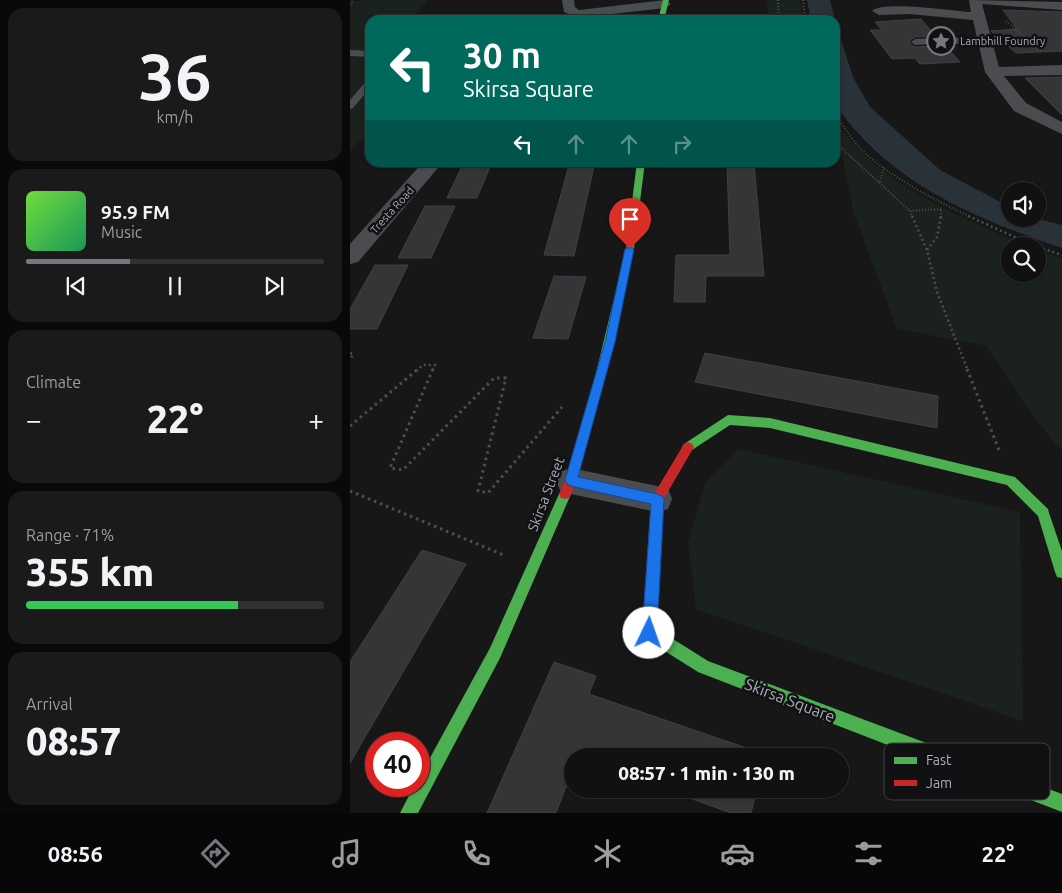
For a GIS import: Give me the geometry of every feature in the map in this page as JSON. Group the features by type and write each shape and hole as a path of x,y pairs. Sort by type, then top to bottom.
{"street":[{"path":"568,0 569,9 577,14 665,2 663,15"},
{"path":"975,0 993,72 1020,107 1062,129"},
{"path":"982,0 1062,6"},
{"path":"879,11 909,10 979,17"},
{"path":"993,72 1062,70"},
{"name":"Tresta Road","path":"350,257 430,167"},
{"name":"Skirsa Street","path":"410,813 495,653 571,480 610,342 630,249 640,167"},
{"name":"Skirsa Square","path":"904,743 703,667 649,633 657,500 688,447 728,420 770,423 1011,481"},
{"path":"571,480 657,500"},
{"path":"1011,481 1043,513 1062,572"},
{"name":"Skirsa Square","path":"1050,798 1062,803"}],"lane":[{"path":"915,42 948,40 986,43"},
{"path":"350,54 365,54"},
{"path":"350,106 365,88"}],"path":[{"path":"350,4 353,0"},
{"path":"778,0 779,15"},
{"path":"803,0 805,15"},
{"path":"1003,18 1047,57"},
{"path":"840,120 865,153 884,168 940,203 1014,237"},
{"path":"840,146 910,211 914,225 927,250 937,292 1011,481"},
{"path":"880,182 884,168"},
{"path":"927,250 933,246 937,239 941,210 940,203"},
{"path":"910,211 941,210"},
{"path":"1046,250 1062,255"},
{"path":"350,353 353,354 350,360"},
{"path":"350,426 423,365 435,365 390,468 403,470 494,378 506,378 478,491 488,493 578,388 597,388"},
{"path":"350,491 511,558 534,564"}],"shaded area":[{"path":"363,0 428,0 415,15 365,15 365,136 350,151 350,2"},
{"path":"766,0 800,0 802,15 769,15"},
{"path":"807,0 830,0 834,15 810,15"},
{"path":"840,37 853,77 870,107 940,170 1001,202 1001,226 926,189 879,154 858,133 840,110"},
{"path":"840,126 852,142 872,162 895,180 948,210 1007,237 1001,237 1001,282 1046,282 1046,253 1062,258 1062,451 1032,415 987,346 897,329 853,211 840,152"},
{"path":"1046,221 1062,225 1062,248 1046,242 1046,237 1031,237 1004,227 1046,227"},
{"path":"738,449 1020,512 1023,721 696,609 688,542 705,483"}],"building":[{"path":"1003,10 1062,12 1062,51 1016,53 991,31 1017,29"},
{"path":"921,19 936,36 915,37 910,40 910,44 915,47 945,45 960,62 920,64 915,58 892,59 870,30 882,30 875,22"},
{"path":"1062,77 1062,115 1025,78"},
{"path":"462,167 490,167 477,198 447,198"},
{"path":"569,167 594,167 574,256 544,255"},
{"path":"727,167 754,167 764,276 706,276 705,302 674,302 676,255 730,255"},
{"path":"425,206 455,206 431,258 398,258"},
{"path":"375,265 408,265 377,329 350,329 350,309"},
{"path":"554,276 586,277 568,339 533,338"},
{"path":"705,353 938,396 937,428 695,382"},
{"path":"422,550 466,564 368,732 365,732 365,737 350,763 350,662"},
{"path":"554,662 596,676 589,694 746,748 564,748 564,792 556,813 487,813"},
{"path":"690,798 755,798 751,813 731,813"}],"traffic: fast":[{"path":"662,15 666,0"},
{"path":"601,373 630,249 640,167"},
{"path":"688,447 728,420 770,423 1011,481 1043,513 1062,572"},
{"path":"409,813 495,653 565,494"},
{"path":"649,631 649,633 703,667 904,743"},
{"path":"1050,798 1062,803"}],"traffic: jam":[{"path":"565,494 571,481 601,373"},
{"path":"649,631 657,499 688,447"}],"place":[{"name":"Lambhill Foundry","path":"941,41"}],"route":[{"path":"630,249 610,342 571,480 657,500 649,633"}]}
